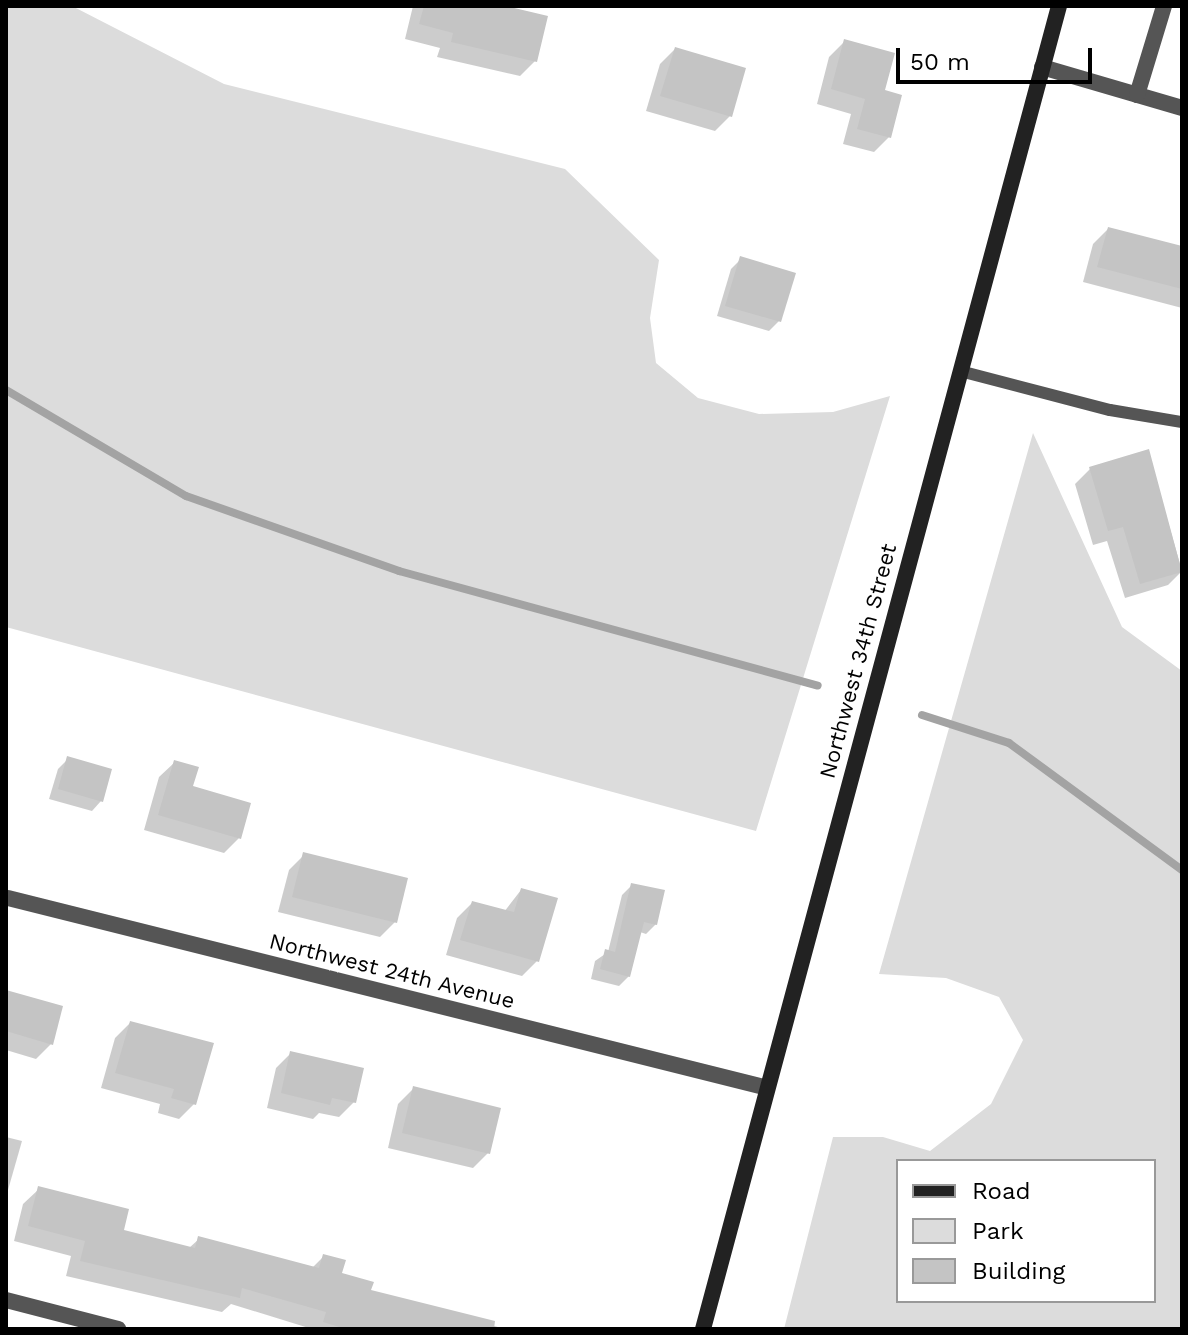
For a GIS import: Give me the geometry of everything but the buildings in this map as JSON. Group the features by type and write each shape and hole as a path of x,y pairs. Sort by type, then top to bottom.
{"main road":[{"name":"Northwest 34th Street","path":"703,1329 764,1087 1059,6"}],"street":[{"path":"1137,95 1164,6"},
{"path":"1042,67 1182,108"},
{"name":"Northwest 24th Avenue","path":"8,898 764,1087"},
{"path":"6,1300 118,1329"}],"lane":[{"path":"960,371 1110,410 1182,422"}],"green space":[{"path":"6,6 72,6 224,84 565,169 659,260 650,318 656,363 698,398 759,414 833,412 890,396 756,831 6,627"},
{"path":"1033,433 1122,627 1182,671 1182,1329 784,1329 833,1137 883,1137 930,1151 991,1104 1023,1040 999,997 946,978 879,974"}],"waterway":[{"path":"6,390 186,496 399,571 818,686"},
{"path":"922,715 1009,743 1182,870"}]}
